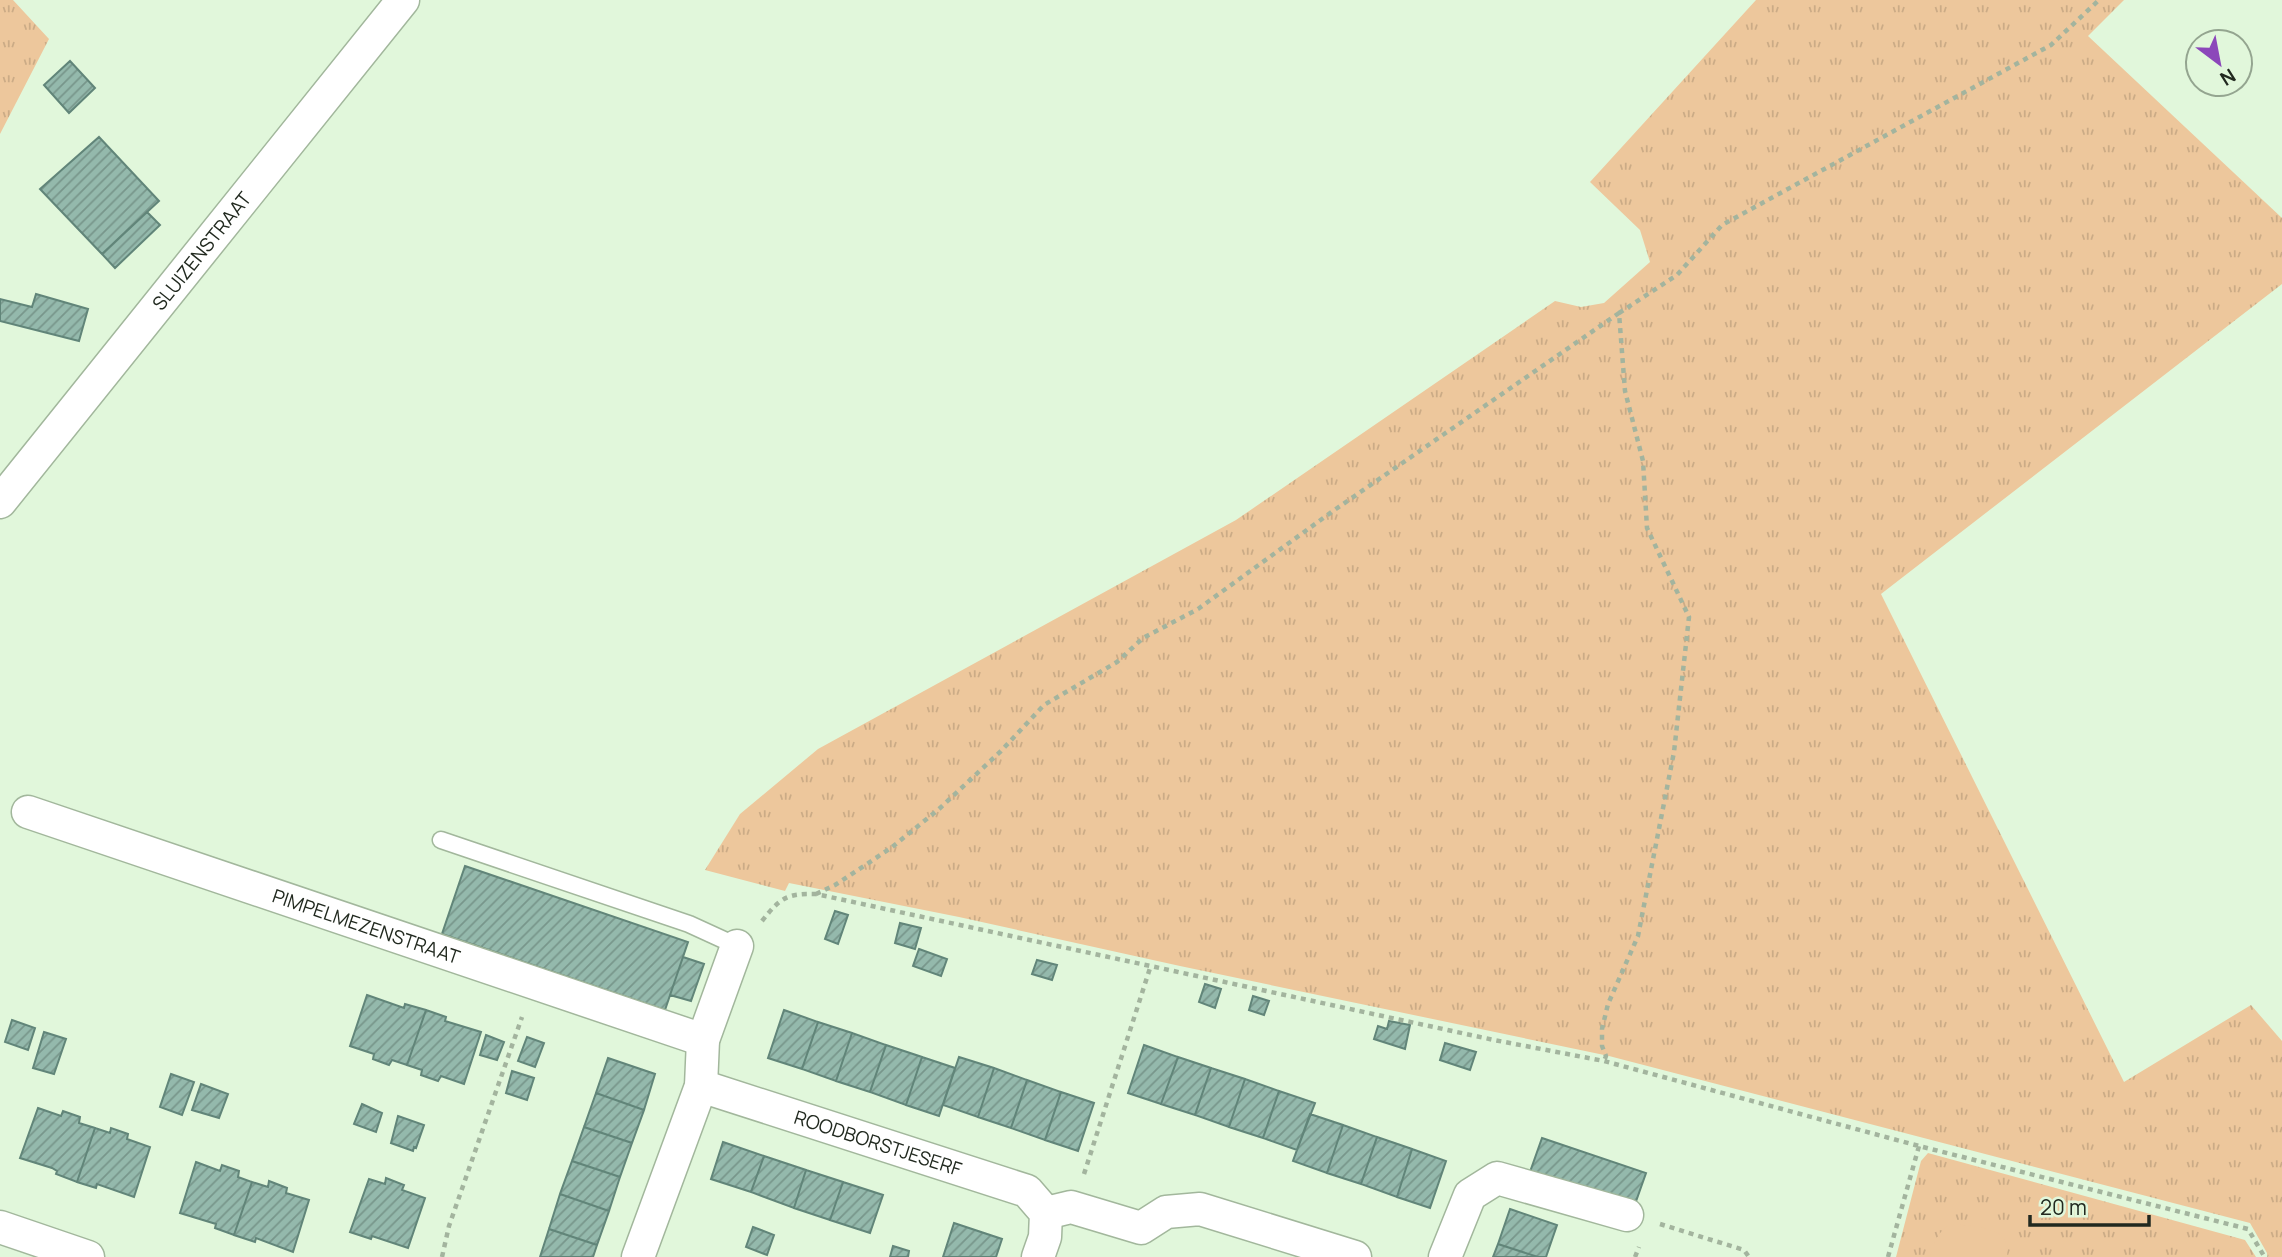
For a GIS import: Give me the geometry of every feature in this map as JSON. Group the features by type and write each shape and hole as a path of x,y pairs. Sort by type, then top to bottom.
{"street":[{"name":"SLUIZENSTRAAT","path":"0,502 403,0"},
{"name":"PIMPELMEZENSTRAAT","path":"28,812 703,1040"},
{"path":"638,1257 701,1086 703,1040 737,946"},
{"name":"ROODBORSTJESERF","path":"701,1086 1027,1191 1058,1210 1141,1228 1166,1212 1200,1209 1354,1257"},
{"path":"1445,1257 1470,1195 1497,1178 1627,1214"},
{"path":"1038,1257 1058,1210"},
{"path":"0,1227 88,1257"}],"lane":[{"path":"441,840 689,924 737,946"}],"path":[{"path":"816,894 835,885 891,848 1001,751 1044,705 1117,662 1143,638 1198,608 1333,511 1677,275 1722,225 2051,45 2099,0"},
{"path":"1604,1061 1606,1056 1602,1046 1602,1029 1608,1004 1638,936 1672,765 1689,618 1647,528 1643,461 1625,391 1619,313"},
{"path":"737,946 773,907 794,893 816,894 1494,1040 1604,1061 1919,1146 2248,1229 2265,1257"},
{"path":"1058,1210 1080,1186 1151,965"},
{"path":"442,1257 449,1226 534,983"},
{"path":"1888,1257 1919,1146"},
{"path":"1627,1214 1744,1250 1749,1257"}],"green space":[{"path":"0,0 13,0 49,39 0,134"},
{"path":"1756,0 2124,0 2088,36 2282,218 2282,284 1881,594 2124,1082 2251,1005 2282,1041 2282,1257 2267,1257 2250,1223 1609,1056 959,917 789,883 785,891 705,870 740,814 818,749 1236,520 1555,301 1581,307 1604,303 1650,262 1640,230 1590,182"},
{"path":"1928,1153 2245,1240 2256,1257 1896,1257 1921,1161"},
{"path":"1952,1224 1980,1227 1998,1233 2007,1247 2007,1257 1930,1257 1940,1234"}],"building":[{"path":"70,61 95,88 69,113 44,85"},
{"path":"99,137 159,201 102,254 40,189"},
{"path":"147,212 160,225 115,268 102,254"},
{"path":"36,294 88,309 79,341 0,321 0,299 32,307"},
{"path":"465,866 688,942 665,1010 442,934"},
{"path":"835,911 848,915 838,944 825,939"},
{"path":"900,923 921,928 915,949 895,943"},
{"path":"919,949 947,959 941,976 913,966"},
{"path":"683,957 704,964 691,1001 670,995"},
{"path":"1037,960 1057,965 1052,980 1032,974"},
{"path":"1205,984 1221,989 1215,1008 1199,1002"},
{"path":"367,995 404,1008 405,1004 426,1010 407,1065 392,1060 389,1065 373,1059 374,1054 350,1046"},
{"path":"1253,996 1269,1001 1264,1015 1249,1010"},
{"path":"426,1010 446,1017 445,1021 481,1032 464,1084 441,1076 438,1081 421,1075 422,1070 407,1065"},
{"path":"784,1010 818,1022 802,1069 768,1058"},
{"path":"12,1020 35,1028 28,1050 5,1042"},
{"path":"1389,1021 1410,1025 1405,1049 1374,1039 1378,1026 1387,1029"},
{"path":"818,1022 852,1033 836,1081 802,1069"},
{"path":"44,1032 66,1039 54,1074 33,1068"},
{"path":"852,1033 886,1045 870,1092 836,1081"},
{"path":"486,1035 504,1042 497,1060 480,1055"},
{"path":"527,1037 544,1043 535,1067 518,1061"},
{"path":"1445,1043 1476,1052 1470,1070 1440,1060"},
{"path":"886,1045 922,1057 906,1105 870,1092"},
{"path":"1144,1045 1178,1057 1161,1104 1128,1093"},
{"path":"922,1057 955,1068 939,1116 906,1105"},
{"path":"959,1057 994,1068 978,1117 943,1105"},
{"path":"1178,1057 1211,1068 1195,1115 1161,1104"},
{"path":"608,1058 655,1074 644,1110 596,1093"},
{"path":"994,1068 1027,1080 1011,1128 978,1117"},
{"path":"1211,1068 1245,1079 1229,1127 1195,1115"},
{"path":"512,1071 534,1078 527,1100 506,1093"},
{"path":"171,1074 194,1082 182,1115 160,1107"},
{"path":"1245,1079 1279,1091 1263,1138 1229,1127"},
{"path":"1027,1080 1061,1092 1045,1140 1011,1128"},
{"path":"201,1084 228,1094 219,1118 192,1110"},
{"path":"1279,1091 1315,1103 1297,1150 1263,1138"},
{"path":"1061,1092 1094,1103 1078,1151 1045,1140"},
{"path":"596,1093 644,1110 632,1143 584,1127"},
{"path":"362,1104 382,1113 376,1132 354,1124"},
{"path":"38,1108 61,1116 63,1111 80,1117 79,1123 95,1128 77,1182 56,1174 57,1171 52,1168 20,1158"},
{"path":"1310,1114 1343,1125 1327,1173 1293,1161"},
{"path":"398,1116 424,1125 413,1151 391,1143"},
{"path":"1343,1125 1377,1137 1361,1184 1327,1173"},
{"path":"584,1127 632,1143 620,1177 572,1161"},
{"path":"95,1128 110,1133 111,1128 128,1134 127,1139 150,1147 134,1197 97,1184 96,1188 77,1182"},
{"path":"1377,1137 1412,1149 1397,1197 1361,1184"},
{"path":"1542,1138 1646,1173 1634,1207 1530,1172"},
{"path":"723,1142 764,1156 751,1192 711,1179"},
{"path":"1412,1149 1446,1161 1430,1208 1397,1197"},
{"path":"764,1156 806,1170 794,1208 751,1192"},
{"path":"572,1161 620,1177 609,1211 560,1194"},
{"path":"196,1162 220,1171 222,1165 239,1171 238,1177 252,1182 234,1235 215,1228 216,1224 180,1213"},
{"path":"806,1170 843,1182 830,1220 794,1208"},
{"path":"386,1178 404,1185 402,1190 425,1198 408,1248 350,1232 369,1179 385,1184"},
{"path":"269,1181 287,1188 286,1193 309,1200 293,1252 256,1238 255,1242 234,1235 252,1182 268,1187"},
{"path":"843,1182 883,1195 870,1233 830,1220"},
{"path":"560,1194 609,1211 597,1245 549,1229"},
{"path":"1510,1209 1557,1225 1546,1257 1498,1244"},
{"path":"954,1223 1002,1239 996,1257 943,1257"},
{"path":"753,1227 774,1235 767,1255 746,1247"},
{"path":"549,1229 597,1245 593,1257 540,1257"},
{"path":"1498,1244 1538,1257 1493,1257"},
{"path":"893,1246 909,1251 908,1257 890,1257"}]}
